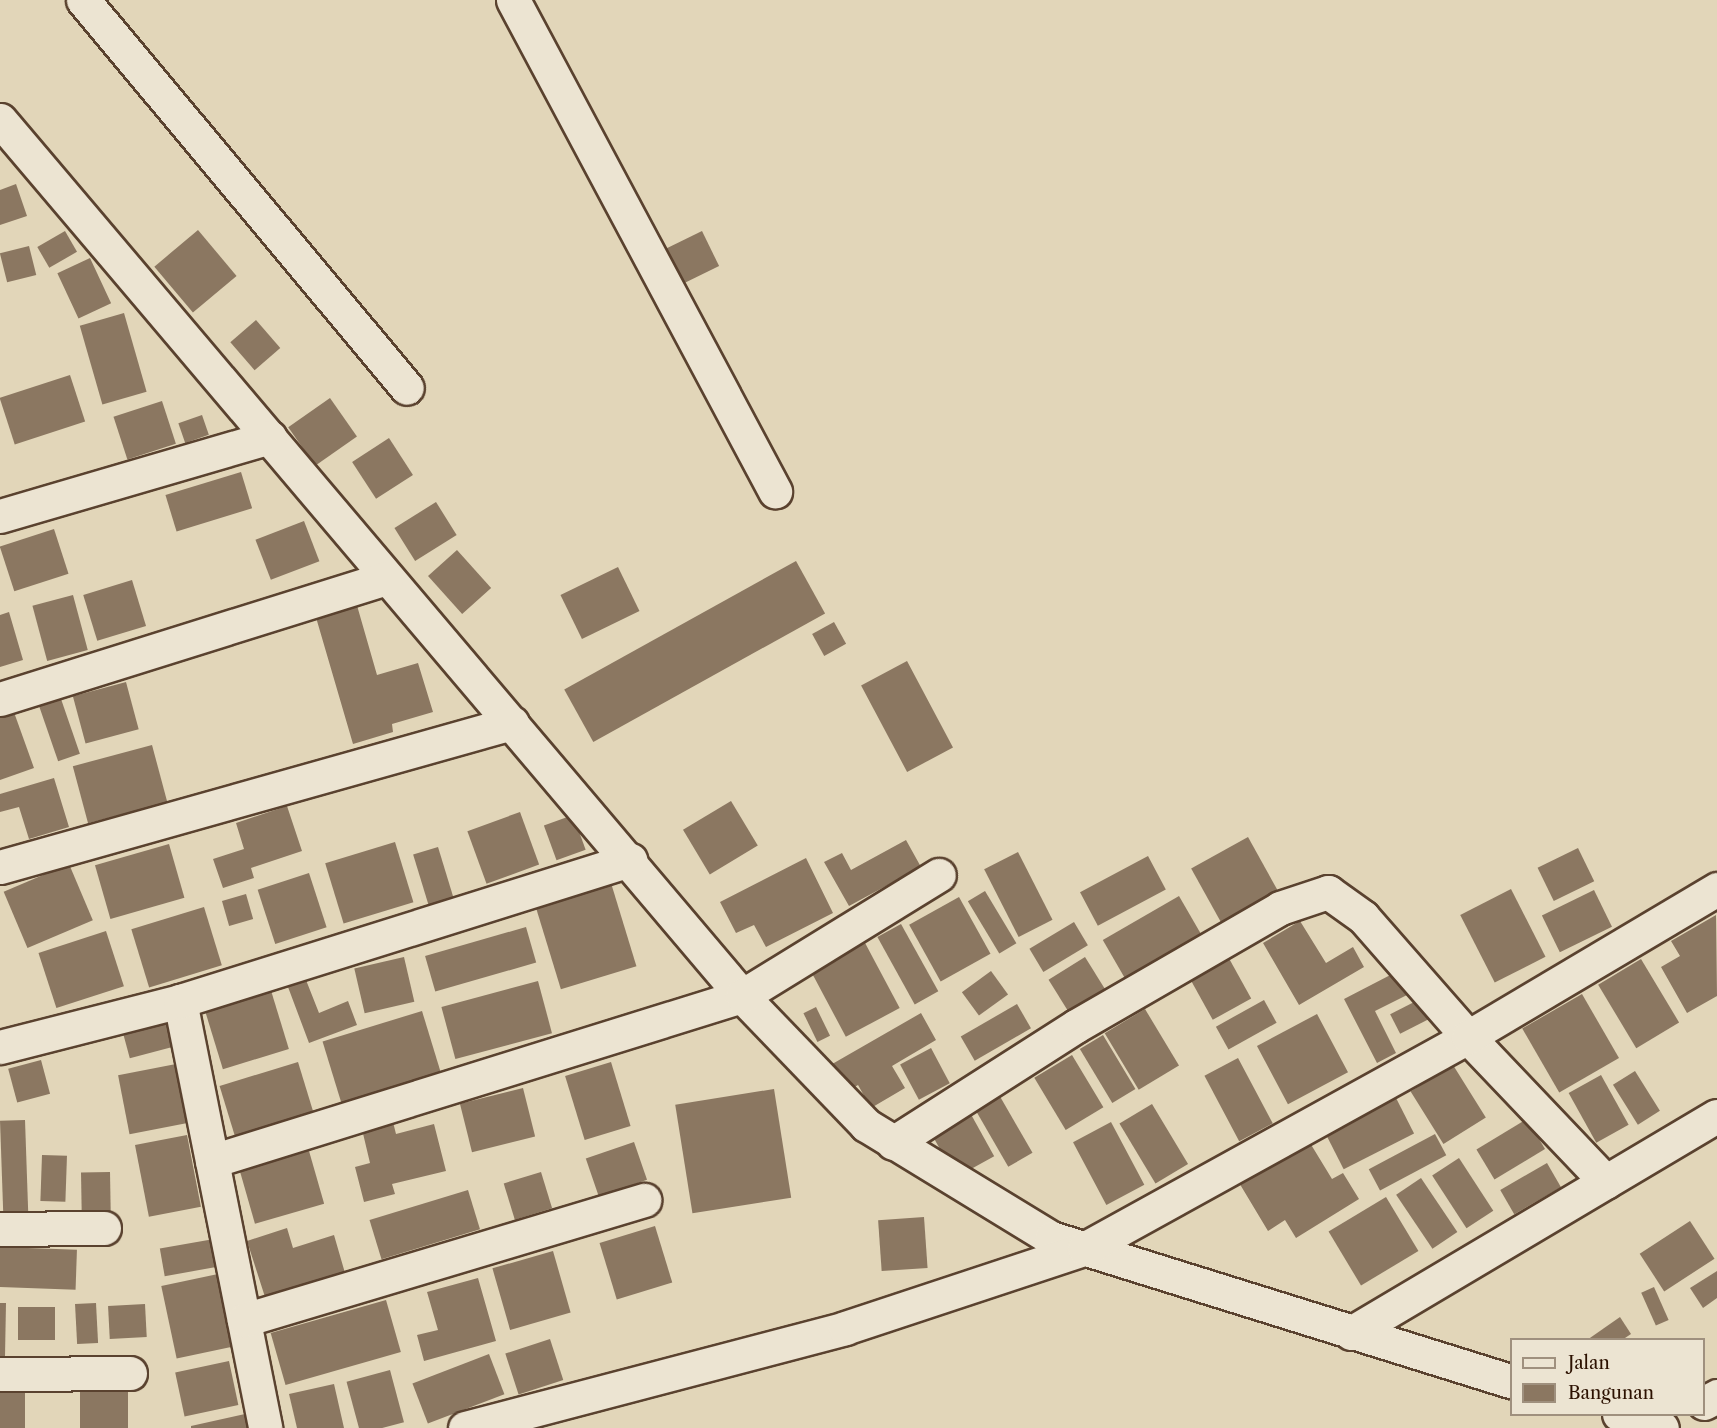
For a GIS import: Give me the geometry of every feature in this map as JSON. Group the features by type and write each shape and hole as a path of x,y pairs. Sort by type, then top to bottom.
{"street":[{"path":"83,0 407,388"},
{"path":"513,0 775,491"},
{"path":"0,120 270,437 386,578 630,860 742,996 838,1100 893,1143 1051,1238 1510,1381"},
{"path":"0,516 270,437"},
{"path":"0,699 386,578"},
{"path":"0,867 512,723"},
{"path":"0,1047 180,1001 630,860"},
{"path":"212,1161 742,996 939,875"},
{"path":"465,1428 845,1328 1084,1249 1468,1037 1717,889"},
{"path":"893,1143 1076,1026 1280,908 1316,893 1339,897 1363,917 1468,1037 1605,1182"},
{"path":"180,1001 265,1428"},
{"path":"1351,1333 1717,1116"},
{"path":"244,1320 644,1200"},
{"path":"0,1229 104,1228"},
{"path":"0,1374 130,1373"},
{"path":"1630,1416 1667,1423"}],"building":[{"path":"16,184 27,216 0,225 0,190"},
{"path":"198,230 237,276 193,313 154,267"},
{"path":"65,231 77,252 49,268 37,247"},
{"path":"702,231 719,266 678,286 661,251"},
{"path":"29,246 36,275 7,282 0,253"},
{"path":"90,258 111,303 79,319 57,273"},
{"path":"124,313 147,392 102,405 80,326"},
{"path":"256,320 280,348 255,370 230,342"},
{"path":"70,375 85,422 15,444 0,398"},
{"path":"330,398 357,437 315,466 288,427"},
{"path":"162,401 176,444 127,460 113,417"},
{"path":"202,415 209,435 185,443 178,423"},
{"path":"389,438 413,475 376,499 352,462"},
{"path":"241,472 252,508 177,531 165,495"},
{"path":"436,502 457,535 415,561 394,528"},
{"path":"304,521 319,561 271,580 255,540"},
{"path":"54,529 69,574 14,591 0,547"},
{"path":"457,550 491,588 462,614 428,576"},
{"path":"796,561 825,613 593,742 564,689"},
{"path":"618,567 639,611 582,639 560,595"},
{"path":"132,580 146,626 97,641 83,595"},
{"path":"73,595 88,650 47,661 32,606"},
{"path":"356,602 377,675 418,663 433,712 392,724 393,732 353,744 315,614"},
{"path":"9,612 23,660 0,667 0,615"},
{"path":"834,622 846,644 824,656 812,634"},
{"path":"907,661 953,748 907,772 861,685"},
{"path":"126,682 139,729 86,744 73,696"},
{"path":"61,699 80,754 58,761 39,706"},
{"path":"11,704 34,768 0,780 0,708"},
{"path":"152,745 167,802 88,823 73,766"},
{"path":"54,778 69,827 29,839 19,807 0,812 0,794"},
{"path":"731,801 758,846 710,874 683,830"},
{"path":"287,806 302,851 251,868 254,878 223,888 213,859 244,849 236,823"},
{"path":"520,812 539,865 487,884 467,831"},
{"path":"573,815 586,850 557,860 544,826"},
{"path":"1248,837 1280,894 1223,925 1191,869"},
{"path":"906,840 921,867 849,906 824,862 842,853 851,870"},
{"path":"395,842 413,902 344,924 325,863"},
{"path":"169,844 184,898 110,919 95,865"},
{"path":"438,847 454,899 429,906 413,855"},
{"path":"1578,848 1594,881 1554,901 1538,868"},
{"path":"1018,852 1053,920 1019,937 984,869"},
{"path":"1148,856 1166,890 1098,926 1080,892"},
{"path":"806,858 833,913 766,947 754,925 736,933 720,902"},
{"path":"69,864 93,920 27,948 4,892"},
{"path":"309,873 327,927 275,944 258,890"},
{"path":"611,883 636,966 561,989 535,906"},
{"path":"1511,889 1546,957 1495,983 1460,915"},
{"path":"1594,890 1612,927 1560,952 1542,915"},
{"path":"985,891 1016,943 999,954 968,901"},
{"path":"246,894 253,919 229,926 222,901"},
{"path":"1179,896 1204,939 1128,983 1103,940"},
{"path":"959,897 991,954 941,981 909,925"},
{"path":"204,907 222,965 149,988 131,929"},
{"path":"1716,915 1717,996 1687,1013 1661,967 1680,956 1671,941"},
{"path":"1300,921 1326,963 1353,947 1364,967 1299,1005 1263,943"},
{"path":"1074,922 1088,945 1043,972 1029,949"},
{"path":"901,924 938,991 915,1004 877,937"},
{"path":"526,927 536,963 435,992 425,956"},
{"path":"106,931 124,986 56,1008 38,953"},
{"path":"864,941 900,1008 846,1037 810,970"},
{"path":"1226,953 1251,998 1213,1020 1188,974"},
{"path":"404,957 414,1002 365,1013 354,968"},
{"path":"1085,957 1106,991 1070,1014 1049,980"},
{"path":"1641,959 1679,1022 1636,1048 1598,985"},
{"path":"1400,970 1411,993 1375,1011 1396,1053 1377,1063 1344,999"},
{"path":"991,971 1008,994 979,1016 962,992"},
{"path":"306,980 319,1013 348,1001 357,1025 309,1043 288,987"},
{"path":"538,981 552,1033 455,1059 441,1007"},
{"path":"269,984 289,1049 223,1069 203,1004"},
{"path":"1582,994 1619,1058 1559,1093 1522,1028"},
{"path":"1424,997 1434,1017 1400,1034 1390,1014"},
{"path":"1264,1000 1277,1023 1229,1049 1216,1027"},
{"path":"1017,1004 1031,1028 975,1061 961,1036"},
{"path":"816,1007 830,1036 817,1042 803,1013"},
{"path":"1145,1009 1179,1066 1139,1090 1105,1033"},
{"path":"422,1011 441,1073 342,1104 323,1041"},
{"path":"921,1013 936,1040 892,1066 905,1088 871,1108 858,1085 843,1094 827,1067"},
{"path":"1317,1014 1348,1072 1288,1104 1257,1046"},
{"path":"169,1023 175,1046 130,1058 124,1035"},
{"path":"1103,1035 1135,1089 1112,1103 1080,1049"},
{"path":"931,1048 950,1083 919,1100 900,1064"},
{"path":"1072,1055 1103,1107 1066,1130 1034,1078"},
{"path":"1238,1058 1273,1123 1239,1141 1204,1076"},
{"path":"41,1060 50,1094 17,1103 8,1069"},
{"path":"298,1062 313,1112 235,1136 220,1086"},
{"path":"611,1062 631,1126 585,1140 565,1076"},
{"path":"176,1064 187,1123 130,1134 118,1075"},
{"path":"1453,1065 1486,1118 1443,1144 1411,1091"},
{"path":"1635,1071 1660,1111 1638,1125 1613,1085"},
{"path":"1601,1075 1629,1125 1596,1143 1569,1093"},
{"path":"523,1088 535,1137 472,1152 460,1104"},
{"path":"774,1089 791,1198 692,1213 675,1105"},
{"path":"998,1093 1032,1153 1008,1167 974,1107"},
{"path":"1395,1096 1414,1133 1344,1169 1325,1132"},
{"path":"1152,1104 1188,1164 1155,1184 1119,1124"},
{"path":"968,1109 994,1156 956,1178 930,1130"},
{"path":"392,1118 396,1134 434,1124 446,1171 392,1184 395,1194 364,1202 355,1167 370,1163 361,1125"},
{"path":"1527,1119 1545,1149 1494,1179 1476,1149"},
{"path":"25,1120 28,1214 3,1215 0,1121"},
{"path":"1111,1122 1144,1185 1106,1205 1073,1142"},
{"path":"1435,1134 1446,1155 1380,1190 1369,1169"},
{"path":"187,1135 201,1207 149,1217 135,1145"},
{"path":"1307,1138 1332,1179 1343,1173 1359,1199 1296,1238 1285,1220 1268,1231 1238,1181"},
{"path":"634,1142 647,1180 599,1196 586,1159"},
{"path":"309,1151 324,1204 255,1224 240,1171"},
{"path":"42,1155 67,1156 65,1202 40,1201"},
{"path":"1459,1158 1493,1211 1466,1228 1432,1175"},
{"path":"1547,1163 1561,1187 1514,1214 1500,1190"},
{"path":"110,1172 111,1211 82,1212 81,1173"},
{"path":"541,1172 552,1208 515,1220 504,1183"},
{"path":"1421,1178 1457,1232 1432,1249 1396,1195"},
{"path":"468,1190 480,1229 381,1259 370,1220"},
{"path":"1386,1197 1418,1251 1361,1286 1329,1232"},
{"path":"924,1217 928,1268 882,1271 878,1220"},
{"path":"1690,1221 1715,1259 1664,1291 1640,1254"},
{"path":"655,1226 672,1282 617,1299 600,1243"},
{"path":"287,1228 293,1248 334,1235 345,1273 265,1297 247,1241"},
{"path":"214,1239 219,1267 165,1276 160,1249"},
{"path":"0,1247 77,1250 76,1290 0,1287"},
{"path":"553,1251 571,1313 510,1330 492,1268"},
{"path":"1717,1271 1717,1298 1703,1308 1690,1288"},
{"path":"218,1274 233,1346 177,1358 161,1286"},
{"path":"478,1278 496,1341 424,1361 417,1335 438,1330 427,1292"},
{"path":"1654,1287 1669,1320 1656,1326 1641,1293"},
{"path":"386,1300 401,1352 286,1385 271,1333"},
{"path":"0,1303 6,1303 5,1356 0,1356"},
{"path":"96,1303 98,1343 77,1344 75,1304"},
{"path":"145,1304 147,1337 110,1339 108,1306"},
{"path":"18,1307 55,1307 55,1340 18,1340"},
{"path":"1620,1317 1631,1334 1625,1338 1590,1338"},
{"path":"550,1339 563,1380 519,1394 505,1354"},
{"path":"489,1354 504,1394 428,1424 412,1383"},
{"path":"229,1361 238,1405 185,1416 175,1372"},
{"path":"390,1370 404,1422 382,1428 359,1428 347,1382"},
{"path":"334,1384 344,1428 297,1428 289,1394"},
{"path":"0,1386 25,1386 25,1428 0,1428"},
{"path":"80,1390 128,1390 128,1428 80,1428"},
{"path":"245,1414 248,1428 191,1428 191,1426"}]}
